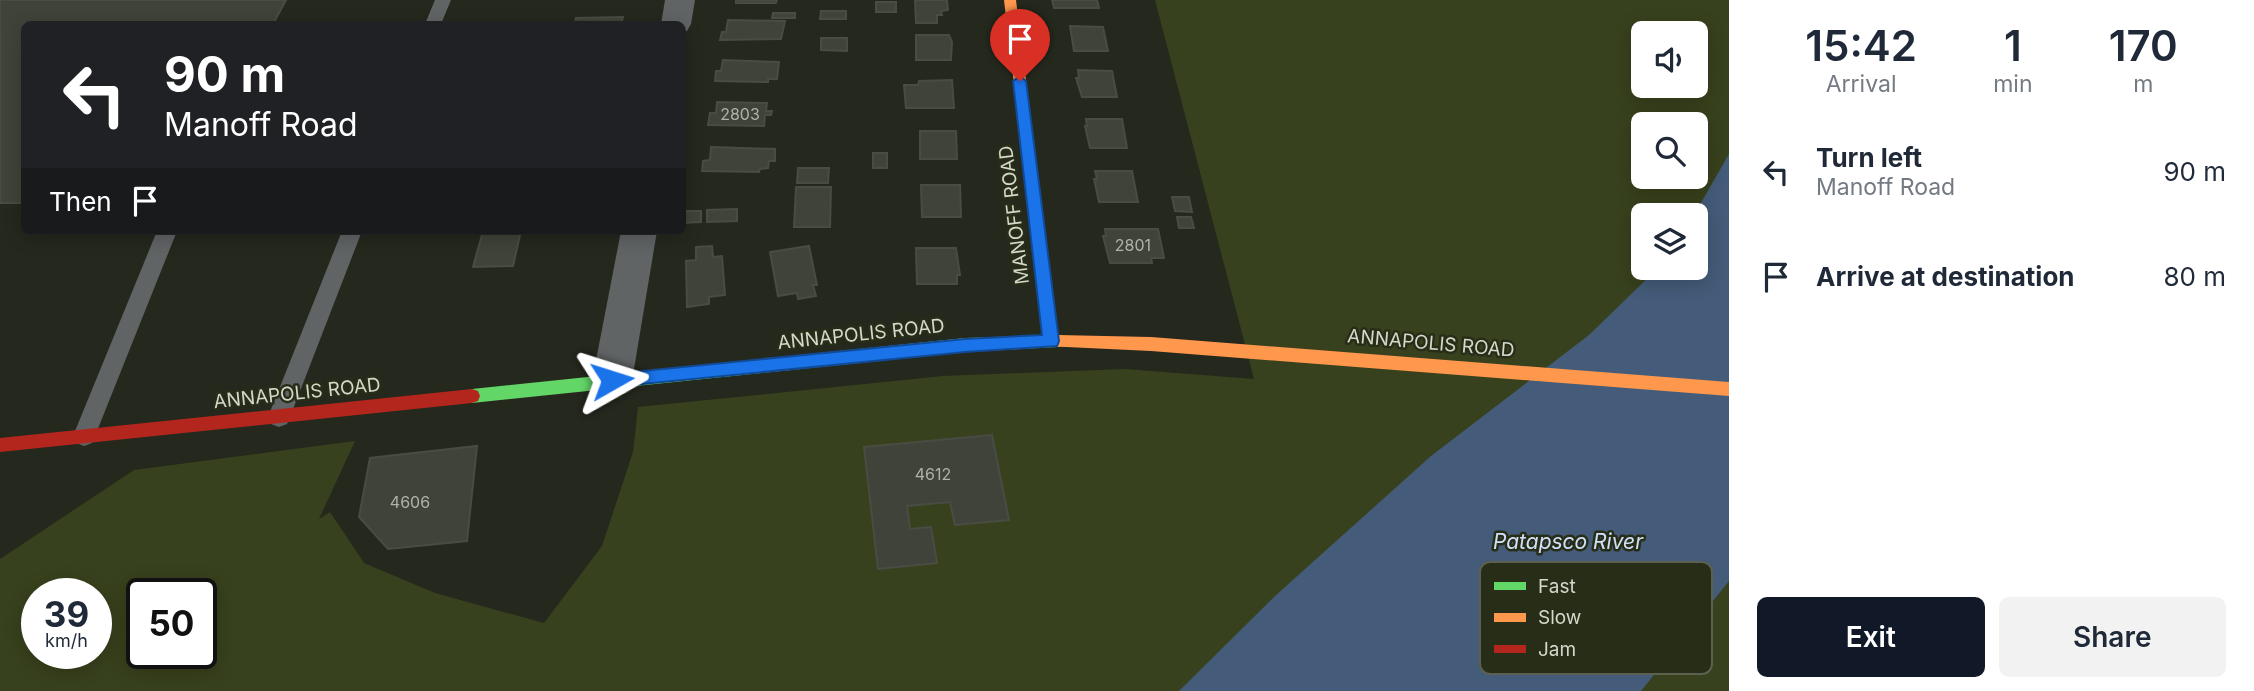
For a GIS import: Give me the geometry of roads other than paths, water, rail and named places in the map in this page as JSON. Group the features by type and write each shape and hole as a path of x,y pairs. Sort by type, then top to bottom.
{"main road":[{"name":"MANOFF ROAD","path":"1010,0 1051,341"},
{"name":"ANNAPOLIS ROAD","path":"0,445 965,345 1051,341 1151,344 1729,389"}],"street":[{"path":"676,21 680,0"},
{"path":"612,380 638,235"}],"lane":[{"path":"434,21 443,0"},
{"path":"84,436 164,235"},
{"path":"279,417 350,235"}],"water":[{"name":"Patapsco River","path":"1729,154 1729,581 1712,602 1712,562 1480,562 1480,674 1655,674 1641,691 1179,691 1275,596 1431,456 1589,335 1646,280 1708,280 1708,203 1701,203"}]}
